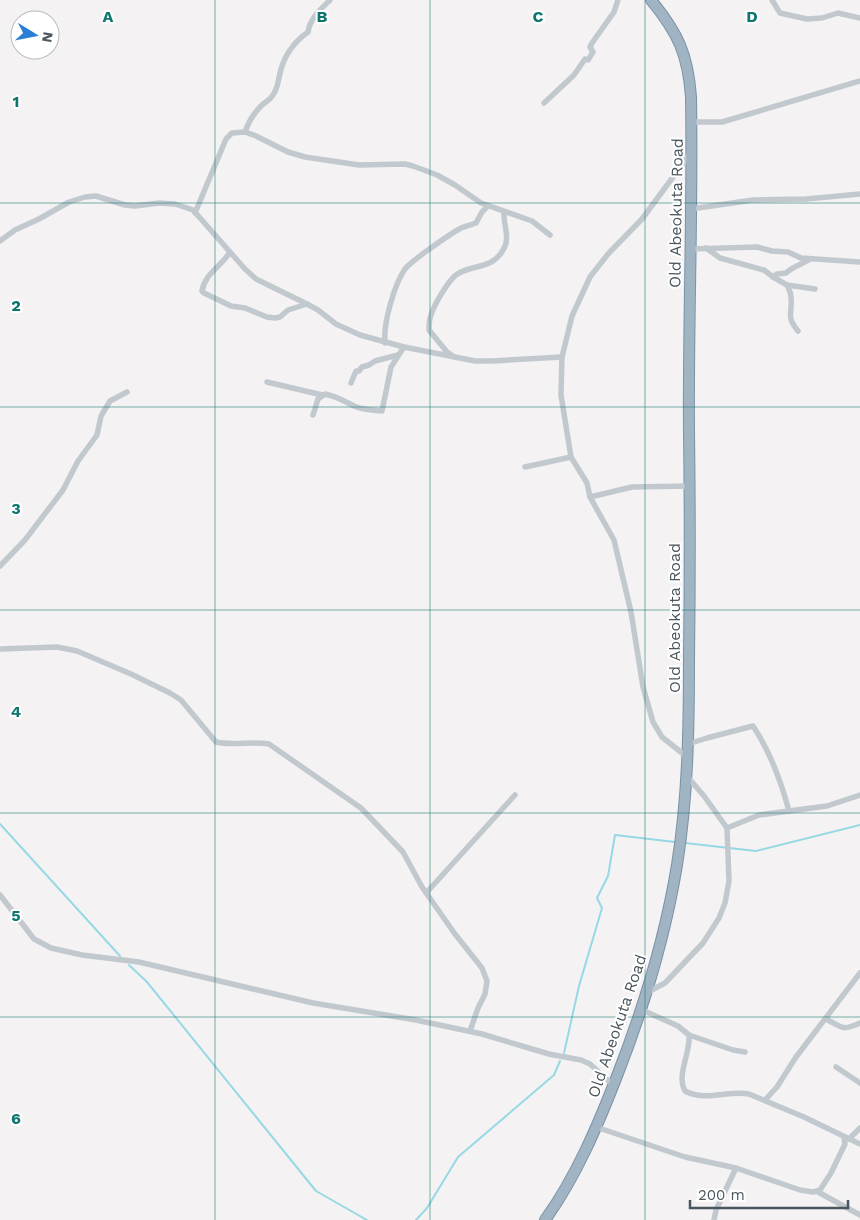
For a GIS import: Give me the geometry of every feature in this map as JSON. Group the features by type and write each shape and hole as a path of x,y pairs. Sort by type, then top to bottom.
{"highway":[{"name":"Old Abeokuta Road","path":"545,1220 568,1183 596,1128 632,1039 640,1009 648,992 677,865 686,776 688,744 692,122 690,74 679,39 651,0"}],"street":[{"path":"244,132 260,106 271,98 275,91 286,55 302,36 308,32 310,23 330,0"},
{"path":"544,103 574,75 584,59 588,60 593,52 590,47 592,43 614,12 618,0"},
{"path":"772,0 780,13 796,17 807,19 822,18 838,14 860,18"},
{"path":"692,122 722,122 860,81"},
{"path":"195,213 226,138 232,133 244,132 288,152 312,158 359,165 405,164 413,166 437,175 463,190 481,204 532,221 550,235"},
{"path":"687,757 662,737 652,722 643,687 631,612 614,540 590,497 587,483 571,457 561,395 562,357 572,316 590,277 614,247 642,219 691,152"},
{"path":"691,209 753,200 806,199 860,194"},
{"path":"0,241 15,230 40,219 69,202 85,197 96,196 125,205 135,206 159,203 175,204 193,210 256,279 307,304 336,324 360,335 385,343 457,358 492,361 562,357"},
{"path":"385,343 386,322 395,289 406,268 431,248 462,228 476,223 488,206"},
{"path":"457,358 447,352 429,330 431,315 438,299 456,275 491,262 504,250 507,237 504,212"},
{"path":"690,249 757,246 772,251 788,252 800,258 860,262"},
{"path":"706,248 720,258 764,270 772,277 788,285 815,289"},
{"path":"230,252 208,276 202,291 204,293 226,304 275,318 280,317 288,310 307,304"},
{"path":"772,277 777,274 786,273 792,267 810,259"},
{"path":"788,285 791,298 789,315 798,332"},
{"path":"267,382 322,395 331,395 365,409 382,410 387,378 404,347"},
{"path":"351,384 356,371 359,371 362,367 375,361 398,355"},
{"path":"0,566 25,540 63,490 78,461 97,435 101,416 110,401 127,392"},
{"path":"313,415 318,399 322,395"},
{"path":"525,467 571,457"},
{"path":"590,497 632,487 689,486"},
{"path":"0,649 57,647 77,651 170,693 181,700 216,742 224,744 256,742 269,744 361,808 403,852 455,934 482,968 487,981 485,994 470,1031"},
{"path":"688,744 753,726 765,744 780,778 790,811"},
{"path":"648,992 665,984 703,943 719,918 725,903 730,880 727,828 704,796 686,776"},
{"path":"427,892 515,795"},
{"path":"727,828 759,815 827,806 860,795"},
{"path":"0,895 34,939 51,948 82,955 139,962 313,1003 407,1018 470,1031 549,1054 586,1062 599,1071 613,1086"},
{"path":"765,1100 860,973"},
{"path":"640,1009 678,1026 689,1034 733,1050 745,1052"},
{"path":"826,1019 844,1028 853,1027 860,1023"},
{"path":"689,1034 690,1041 683,1076 685,1091 699,1096 740,1092 765,1100 860,1144"},
{"path":"836,1067 860,1083"},
{"path":"596,1128 626,1136 685,1157 736,1168 800,1190 818,1192 860,1215"},
{"path":"818,1192 824,1186 845,1144 846,1138 860,1128"},
{"path":"714,1220 716,1210 736,1168"}],"waterway":[{"path":"0,824 120,956"},
{"path":"685,843 756,851 860,825"},
{"path":"564,1053 579,986 602,908 597,898 608,876 615,835 675,842"},
{"path":"129,965 147,982 316,1191 367,1220"},
{"path":"416,1220 427,1208 458,1157 554,1075 560,1061"}]}
